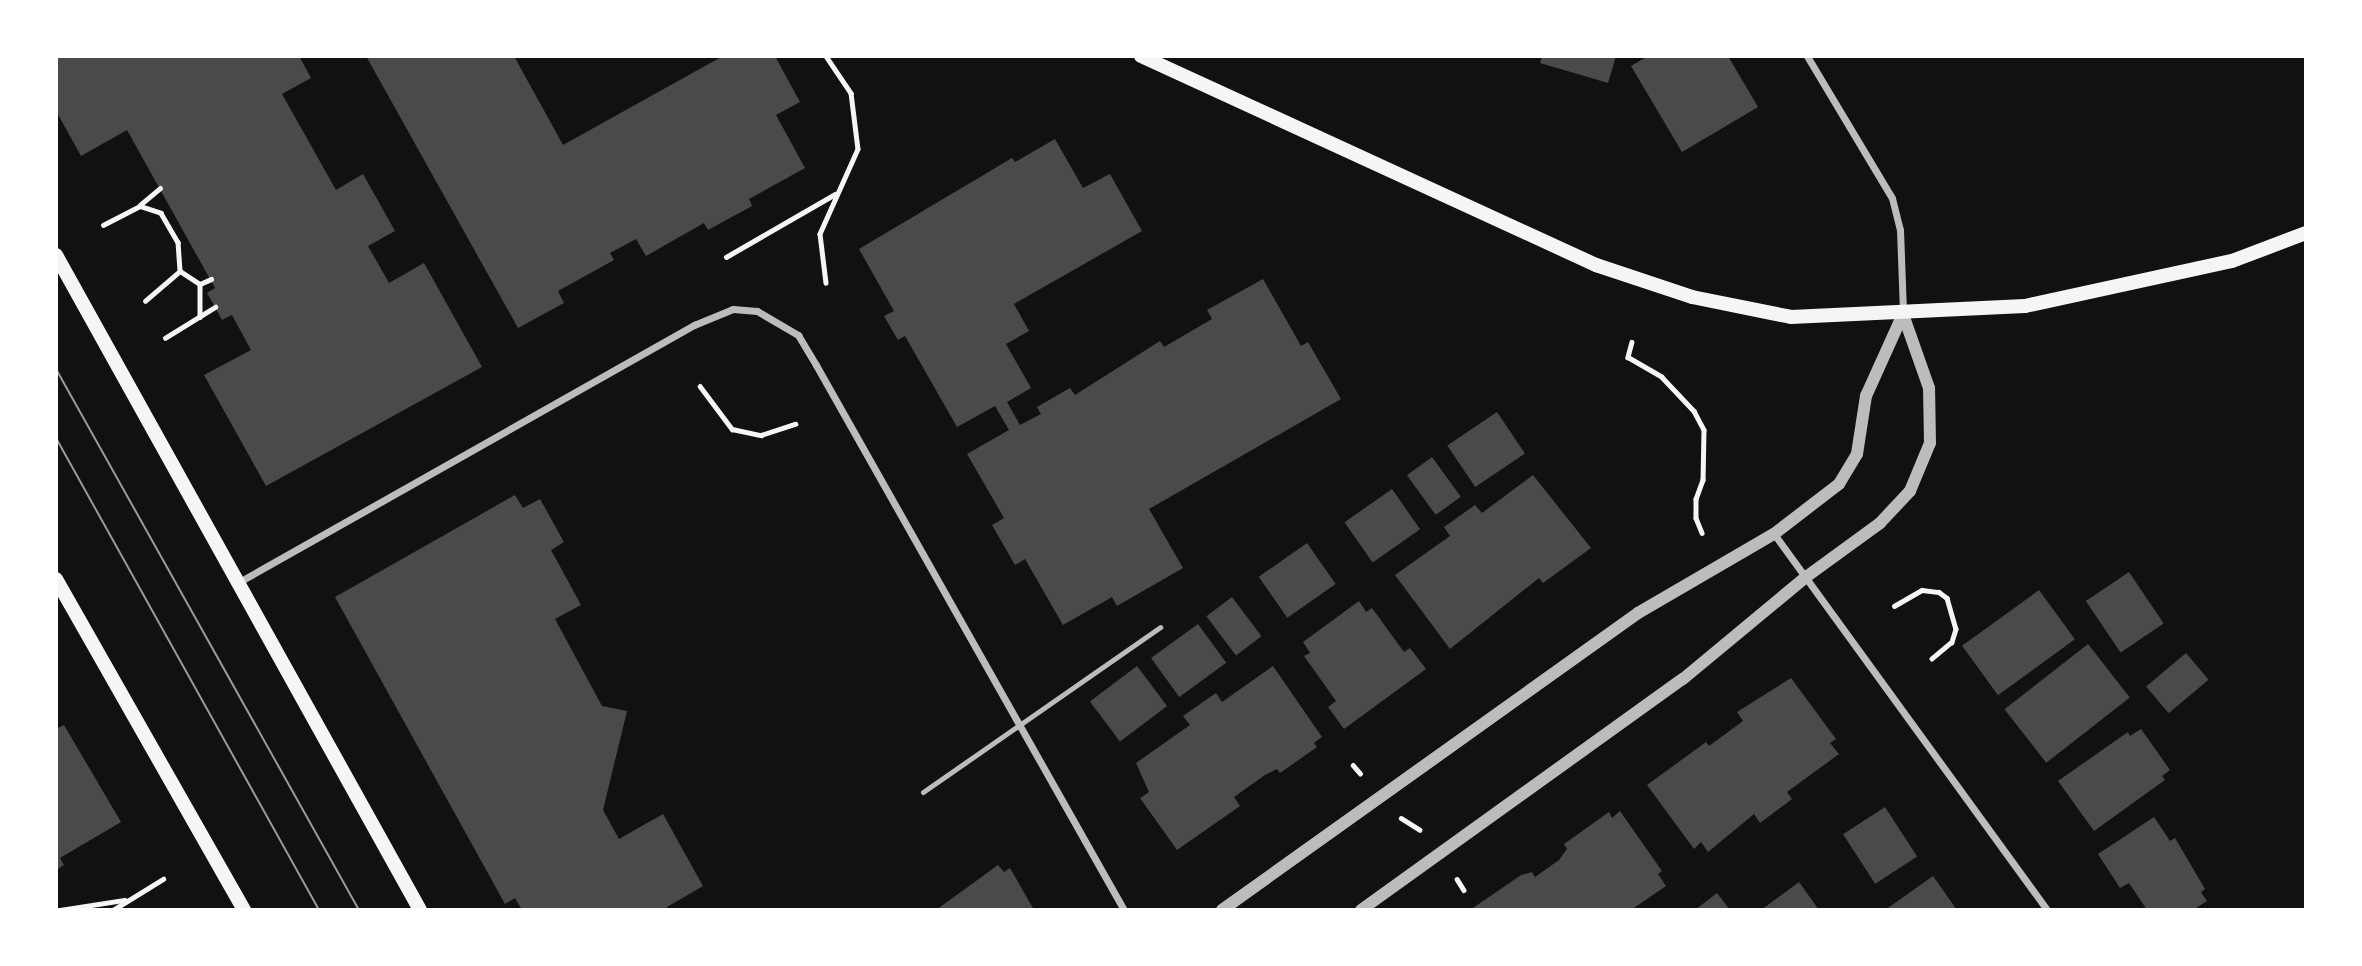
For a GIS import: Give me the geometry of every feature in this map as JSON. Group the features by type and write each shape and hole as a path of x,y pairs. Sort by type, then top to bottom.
{"main road":[{"path":"1142,56 1514,230 1692,298 1791,317 1903,314 2025,306 2087,295 2232,261 2306,233"},
{"path":"56,254 420,910"},
{"path":"56,579 244,910"}],"street":[{"path":"1361,910 1683,678 1806,577 1880,523 1910,491 1930,443 1929,388 1903,314 1900,230 1892,198 1807,56"},
{"path":"239,582 694,325 733,309 757,311 798,335 1124,910"},
{"path":"1222,910 1638,614 1774,534 1839,484 1857,454 1866,396 1903,314"},
{"path":"1774,534 2047,910"}],"lane":[{"path":"923,792 1019,721 1160,627"}],"path":[{"path":"826,56 851,93 857,142 854,165 836,194 820,234 826,283"},
{"path":"103,225 139,206 160,188"},
{"path":"726,257 836,194"},
{"path":"139,206 161,213 169,223 178,242 180,271"},
{"path":"169,223 176,218"},
{"path":"180,271 200,284"},
{"path":"145,300 180,271"},
{"path":"200,284 211,279"},
{"path":"200,284 200,317"},
{"path":"165,338 215,307"},
{"path":"1632,342 1628,356 1662,377 1694,411 1704,430 1703,480 1696,499 1696,518 1702,533"},
{"path":"701,386 732,429 761,435 795,424"},
{"path":"1894,606 1922,590 1940,592 1947,598 1956,629 1952,642 1932,659"},
{"path":"1397,812 1429,841"},
{"path":"113,910 124,900 163,879"},
{"path":"60,910 124,900"}],"building":[{"path":"56,56 299,56 311,78 282,94 336,190 363,174 395,231 368,246 389,283 424,263 482,367 266,486 204,375 251,350 232,315 222,320 207,293 215,288 127,130 81,156 56,111"},
{"path":"366,56 514,56 563,145 723,56 775,56 800,102 776,115 805,168 749,199 752,206 708,230 704,223 646,256 636,239 610,253 614,260 558,291 564,303 518,328"},
{"path":"1542,56 1616,56 1608,83 1540,63"},
{"path":"1648,56 1728,56 1758,107 1682,152 1631,66"},
{"path":"1055,139 1083,188 1110,174 1142,231 1014,304 1029,331 1006,344 1031,388 1007,402 1020,425 1041,414 1037,407 1070,388 1075,395 1160,341 1164,347 1212,319 1207,310 1263,279 1301,346 1308,342 1341,399 1149,509 1183,568 1117,606 1112,597 1063,625 1025,559 1015,565 992,525 1004,518 967,454 1009,430 995,406 957,427 905,336 898,340 884,316 894,311 859,249 1012,158 1015,162"},
{"path":"1497,412 1525,453 1475,487 1447,446"},
{"path":"1432,457 1461,497 1436,515 1407,475"},
{"path":"1533,475 1591,548 1543,583 1539,578 1450,649 1395,575 1450,536 1444,527 1475,505 1482,513"},
{"path":"1392,489 1420,529 1373,562 1344,522"},
{"path":"515,495 523,508 540,499 564,542 551,550 581,605 555,619 602,706 627,711 603,810 619,839 663,814 703,886 667,907 668,910 522,910 515,898 505,904 335,597"},
{"path":"1307,543 1336,584 1287,618 1259,577"},
{"path":"2129,572 2164,623 2121,652 2086,601"},
{"path":"2039,590 2075,639 1998,695 1962,646"},
{"path":"1232,597 1261,636 1236,655 1206,616"},
{"path":"1359,601 1366,612 1372,608 1404,652 1410,648 1426,669 1344,729 1328,707 1336,701 1304,656 1310,653 1303,642"},
{"path":"1198,624 1226,663 1179,697 1151,658"},
{"path":"2088,644 2130,698 2046,763 2004,709"},
{"path":"2186,653 2208,680 2169,713 2146,686"},
{"path":"1137,666 1167,706 1120,741 1090,702"},
{"path":"1273,666 1322,737 1314,743 1317,747 1280,773 1277,769 1265,775 1234,797 1240,806 1177,850 1140,798 1149,792 1136,763 1190,725 1183,716 1216,693 1222,702"},
{"path":"1791,678 1836,739 1830,743 1839,754 1787,792 1792,799 1760,823 1754,814 1708,852 1701,842 1694,849 1647,785 1706,742 1709,746 1743,721 1737,712"},
{"path":"64,725 121,822 60,858 64,865 56,870 56,729"},
{"path":"2141,729 2170,770 2162,776 2165,780 2094,831 2058,781 2128,732 2130,736"},
{"path":"1885,807 1917,856 1875,884 1843,834"},
{"path":"1620,811 1662,871 1658,874 1666,886 1631,910 1470,910 1521,875 1532,872 1535,877 1559,860 1567,849 1564,844 1609,812 1612,818"},
{"path":"2154,817 2170,841 2175,838 2205,889 2201,892 2207,901 2193,910 2147,910 2129,883 2120,888 2098,854"},
{"path":"998,865 1004,872 1010,868 1034,910 936,910"},
{"path":"1933,876 1957,910 1885,910"},
{"path":"1799,882 1819,910 1761,910"},
{"path":"1717,893 1730,910 1695,910"}],"tram line":[{"path":"56,369 359,910"},
{"path":"56,438 319,910"}]}
